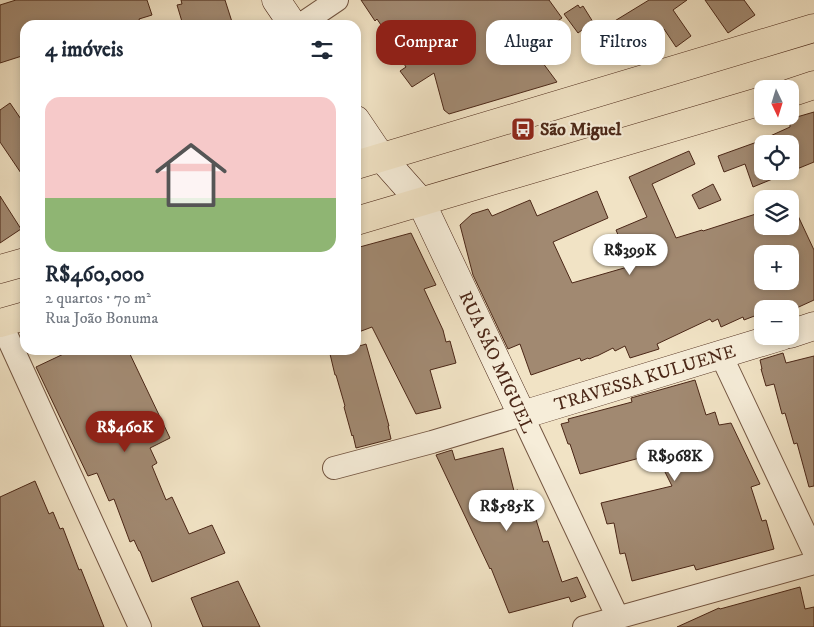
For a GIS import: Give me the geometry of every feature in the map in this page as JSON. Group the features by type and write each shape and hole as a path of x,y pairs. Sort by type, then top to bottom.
{"main road":[{"path":"369,161 814,28"},
{"path":"799,90 814,86"},
{"path":"361,220 754,103"},
{"path":"0,269 20,263"}],"street":[{"path":"276,0 290,20"},
{"path":"307,20 337,0"},
{"name":"RUA SÃO MIGUEL","path":"361,136 369,161 421,202 618,618"},
{"path":"9,320 20,346"},
{"path":"799,331 814,326"},
{"name":"TRAVESSA KULUENE","path":"334,468 432,442 754,344"},
{"path":"721,354 814,552"},
{"path":"24,355 140,627"},
{"path":"584,627 814,563"}],"building":[{"path":"16,0 147,0 152,15 139,20 20,20 20,57 0,63 0,5"},
{"path":"181,0 225,0 231,20 182,20 177,5 182,4"},
{"path":"361,0 549,0 562,18 559,20 486,20 486,65 544,65 557,82 449,114 444,110 434,73 412,87 400,71 406,67 405,65 476,65 476,20 377,19 375,21"},
{"path":"649,0 687,0 673,10 691,36 676,47 665,30 665,20 616,20"},
{"path":"705,0 744,0 755,15 728,33"},
{"path":"578,5 580,8 583,6 592,20 581,20 581,31 578,33 571,24 571,20 568,20 564,14"},
{"path":"10,103 20,118 20,172 0,142 0,110"},
{"path":"814,112 814,162 799,168 799,135 772,135 790,127 790,125 799,125 799,116"},
{"path":"754,143 754,180 770,180 753,187 745,164 724,172 718,156"},
{"path":"689,151 695,164 652,184 676,238 754,215 754,235 799,235 799,218 814,250 814,300 799,307 799,300 754,300 754,316 744,320 743,317 721,327 718,319 712,322 710,319 657,344 659,349 630,358 625,346 615,351 613,348 589,359 581,361 580,358 531,375 520,344 508,349 473,275 460,225 472,214 488,209 492,216 530,200 537,216 597,191 608,218 553,242 572,283 631,266 616,230 647,217 629,177"},
{"path":"713,184 721,200 699,209 692,195"},
{"path":"0,196 20,230 0,243"},
{"path":"411,233 436,285 424,289 443,330 446,342 450,341 456,363 430,370 441,408 416,414 372,327 361,331 361,247"},
{"path":"366,344 391,439 356,448 330,355 361,355 361,346"},
{"path":"783,353 786,363 814,356 814,486 809,487 797,443 794,444 785,413 782,414 774,384 766,386 761,369 760,360"},
{"path":"61,355 130,355 170,438 150,448 157,463 152,466 166,500 172,497 189,534 212,525 225,553 152,582 134,540 130,542 114,499 109,501 97,473 88,476 36,367"},
{"path":"695,380 706,415 715,412 719,425 731,423 760,484 751,487 762,521 766,520 774,549 696,570 694,565 632,581 625,553 620,554 614,523 607,524 601,503 672,486 655,452 580,474 561,424 569,422 568,419 632,402 631,398"},
{"path":"503,448 514,491 518,490 525,516 534,513 543,542 548,541 562,582 577,577 586,597 571,602 569,597 509,613 491,568 436,455 452,450 455,460"},
{"path":"35,481 49,514 53,512 60,529 63,528 104,627 0,627 0,497"},
{"path":"238,581 260,627 203,627 191,598"},
{"path":"800,587 805,609 814,607 814,627 677,627 719,608"}],"place":[{"name":"São Miguel","path":"523,129"}]}
